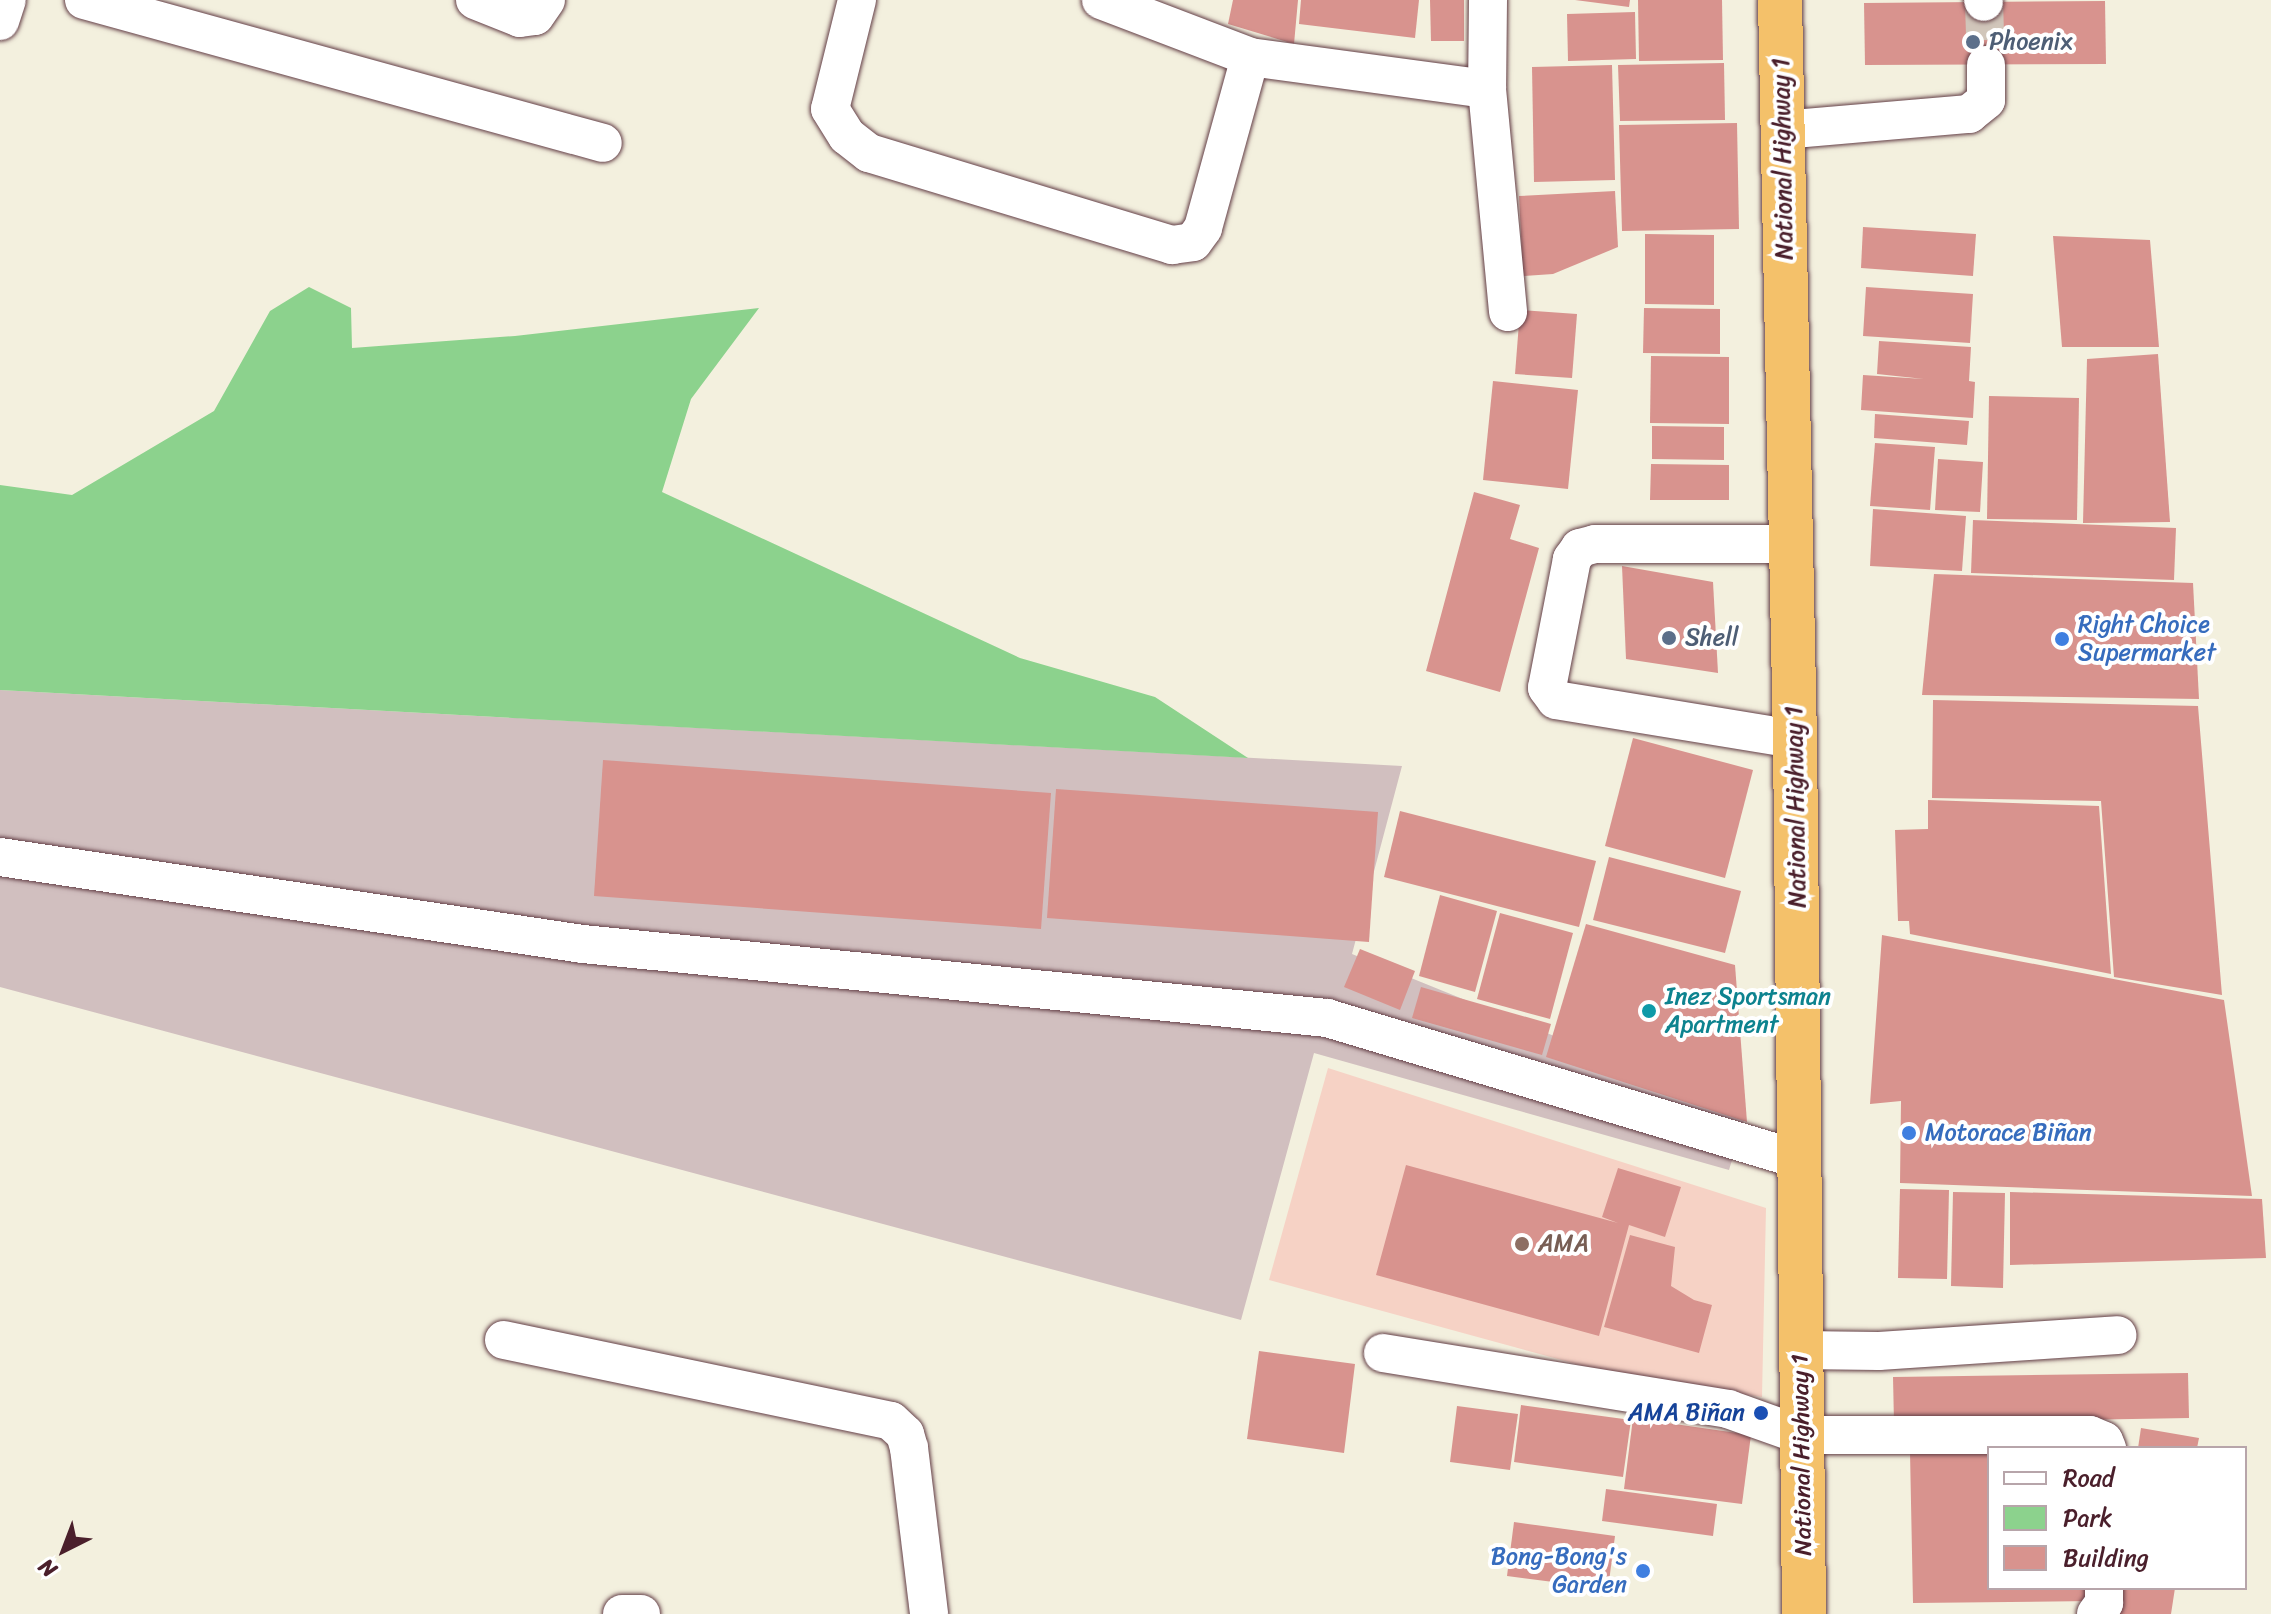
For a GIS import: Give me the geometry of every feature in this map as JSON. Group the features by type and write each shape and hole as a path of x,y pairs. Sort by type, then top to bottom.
{"highway":[{"name":"National Highway 1","path":"1780,0 1795,739 1804,1614"}],"street":[{"path":"0,21 7,0"},
{"path":"84,0 603,143"},
{"path":"475,0 520,18 535,16 546,0"},
{"path":"857,0 830,109 847,136 869,153 1172,245 1193,242 1203,228 1250,57"},
{"path":"1101,0 1250,57 1487,89"},
{"path":"1488,0 1487,89 1508,312"},
{"path":"1782,130 1969,114 1986,100 1986,65"},
{"path":"1791,544 1595,544 1580,548 1572,559 1547,688 1556,700 1795,739"},
{"path":"0,857 583,944 1327,1018 1800,1160"},
{"path":"1800,1350 1879,1351 2117,1335"},
{"path":"504,1340 891,1421 905,1434 909,1448 929,1614"},
{"path":"1383,1353 1728,1409 1801,1435 2090,1435 2104,1441 2106,1446"},
{"path":"2096,1614 2104,1603 2104,1590"},
{"path":"622,1614 641,1614"}],"shaded area":[{"path":"0,690 1402,766 1352,954 1746,1114 1729,1170 1314,1053 1241,1320 0,987"},
{"name":"AMA","path":"1328,1068 1766,1208 1762,1397 1631,1379 1269,1280"}],"green space":[{"path":"309,287 351,308 352,348 515,336 759,308 691,399 662,492 1020,658 1155,697 1248,758 0,690 0,485 72,495 214,411 270,311"}],"building":[{"path":"1233,0 1298,0 1294,44 1228,24"},
{"path":"1301,0 1419,0 1415,38 1299,24"},
{"path":"1430,0 1464,0 1464,41 1431,41"},
{"path":"1575,0 1630,0 1629,7"},
{"path":"1638,0 1722,0 1723,60 1639,61"},
{"path":"2105,1 2106,64 1865,65 1864,3"},
{"path":"1635,12 1636,59 1568,61 1567,14"},
{"path":"1724,63 1725,120 1620,121 1618,65"},
{"path":"1612,65 1615,180 1534,182 1532,67"},
{"path":"1737,123 1739,229 1622,231 1619,125"},
{"path":"1615,191 1618,247 1553,274 1523,276 1519,196"},
{"path":"1863,227 1976,234 1973,276 1861,268"},
{"path":"1645,234 1714,235 1714,305 1645,304"},
{"path":"2053,236 2150,240 2159,347 2062,347"},
{"path":"1866,287 1973,294 1970,343 1863,336"},
{"path":"1644,308 1720,309 1720,354 1643,353"},
{"path":"1520,310 1577,314 1572,378 1515,374"},
{"path":"1879,341 1971,347 1969,381 1975,382 1973,418 1861,410 1863,375 1924,379 1877,374"},
{"path":"2158,354 2170,522 2083,523 2087,359"},
{"path":"1651,356 1729,357 1729,424 1650,423"},
{"path":"1493,381 1578,390 1568,489 1483,480"},
{"path":"1989,396 2079,398 2077,520 1987,519"},
{"path":"1875,414 1969,421 1967,445 1874,438"},
{"path":"1652,426 1724,427 1724,460 1652,459"},
{"path":"1875,443 1935,447 1930,510 1870,506"},
{"path":"1938,459 1983,462 1980,512 1935,510"},
{"path":"1651,464 1729,465 1729,500 1650,500"},
{"path":"1474,492 1520,505 1510,539 1539,548 1500,692 1426,671"},
{"path":"1873,509 1966,516 1962,571 1870,566"},
{"path":"1973,520 2176,528 2174,580 1971,573"},
{"path":"1622,566 1713,582 1718,673 1626,659"},
{"name":"Right Choice Supermarket","path":"1934,574 2193,583 2199,699 1922,695"},
{"path":"1933,700 2198,706 2222,995 2114,977 2101,801 1932,798"},
{"path":"1633,738 1753,770 1725,878 1605,846"},
{"path":"603,760 1051,793 1041,929 594,896"},
{"path":"1056,789 1378,812 1369,942 1047,918"},
{"path":"1928,800 2099,806 2111,974 1910,934 1909,921 1898,921 1895,830 1928,829"},
{"path":"1400,811 1596,861 1579,927 1384,877"},
{"path":"1609,857 1741,891 1725,953 1593,920"},
{"path":"1440,895 1497,911 1475,992 1419,976"},
{"path":"1500,913 1573,933 1550,1019 1477,999"},
{"name":"Inez Sportsman Apartment","path":"1586,924 1735,965 1747,1122 1546,1057"},
{"path":"1882,935 2224,1000 2252,1196 1900,1183 1901,1101 1870,1104"},
{"path":"1360,949 1415,971 1400,1010 1344,987"},
{"path":"1421,987 1551,1024 1542,1055 1412,1018"},
{"path":"1406,1165 1618,1223 1602,1217 1618,1168 1681,1187 1665,1237 1629,1225 1599,1336 1376,1275"},
{"path":"1900,1189 1949,1190 1947,1279 1898,1278"},
{"path":"1953,1192 2005,1193 2003,1288 1951,1286"},
{"path":"2010,1192 2262,1199 2266,1258 2010,1265"},
{"path":"1630,1235 1675,1247 1671,1286 1694,1300 1712,1305 1699,1353 1604,1327"},
{"path":"1259,1351 1355,1364 1344,1453 1247,1439"},
{"path":"2188,1373 2189,1418 1894,1423 1893,1377"},
{"path":"1521,1405 1631,1420 1623,1477 1514,1462"},
{"path":"1457,1406 1518,1414 1510,1470 1450,1462"},
{"path":"1633,1418 1751,1435 1742,1504 1624,1489"},
{"path":"2141,1428 2199,1438 2197,1446 2138,1446"},
{"path":"1987,1451 1987,1590 2093,1590 2093,1601 1913,1603 1910,1452"},
{"path":"1606,1489 1717,1504 1713,1536 1602,1521"},
{"path":"1514,1522 1615,1536 1608,1589 1507,1576"},
{"path":"2116,1590 2175,1590 2171,1614 2112,1614"}],"tunnel":[{"path":"1984,2 1986,65"}],"place":[{"name":"Phoenix","path":"1973,42"},
{"name":"Shell","path":"1669,638"},
{"name":"Right Choice Supermarket","path":"2062,639"},
{"name":"Inez Sportsman Apartment","path":"1649,1011"},
{"name":"Motorace Biñan","path":"1909,1133"},
{"name":"AMA","path":"1522,1244"},
{"name":"AMA Biñan","path":"1761,1413"},
{"name":"Bong-Bong's Garden","path":"1643,1571"}]}
